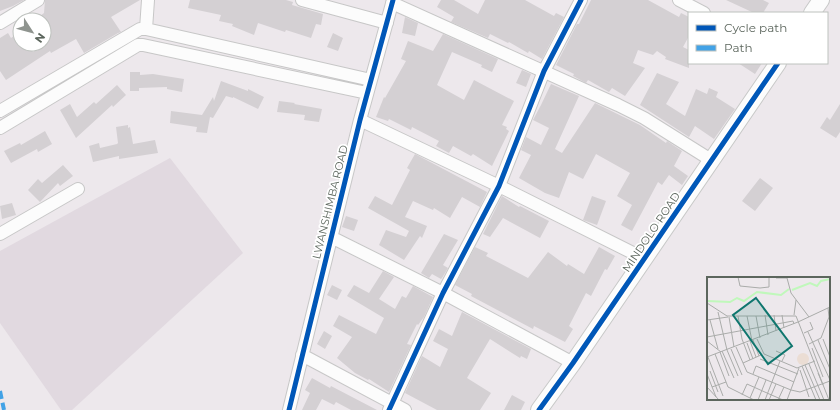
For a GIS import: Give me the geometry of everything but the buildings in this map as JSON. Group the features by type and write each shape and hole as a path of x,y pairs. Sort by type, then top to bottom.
{"street":[{"path":"0,23 38,0"},
{"path":"146,29 148,0"},
{"path":"302,0 387,23"},
{"path":"391,407 443,292 499,186 544,72 581,0"},
{"path":"679,0 702,12"},
{"path":"813,12 821,0"},
{"path":"392,1 618,105 644,118 711,160"},
{"name":"LWANSHIMBA ROAD","path":"289,410 360,120 392,1"},
{"path":"0,111 134,31 140,29 146,29 371,80"},
{"path":"0,128 138,45 367,93"},
{"name":"MINDOLO ROAD","path":"539,410 645,259 777,64"},
{"path":"360,120 499,186 645,259"},
{"path":"0,234 78,189"},
{"path":"331,237 443,292 573,363"},
{"path":"302,355 391,407 405,410"}],"shaded area":[{"path":"170,158 243,253 72,410 61,410 0,323 0,251"}],"marked path":[{"path":"0,391 4,410"}],"cycle path":[{"path":"289,410 360,120 393,0"},
{"path":"389,410 443,293 499,186 544,71 581,0"},
{"path":"539,410 573,363 777,64"}]}
